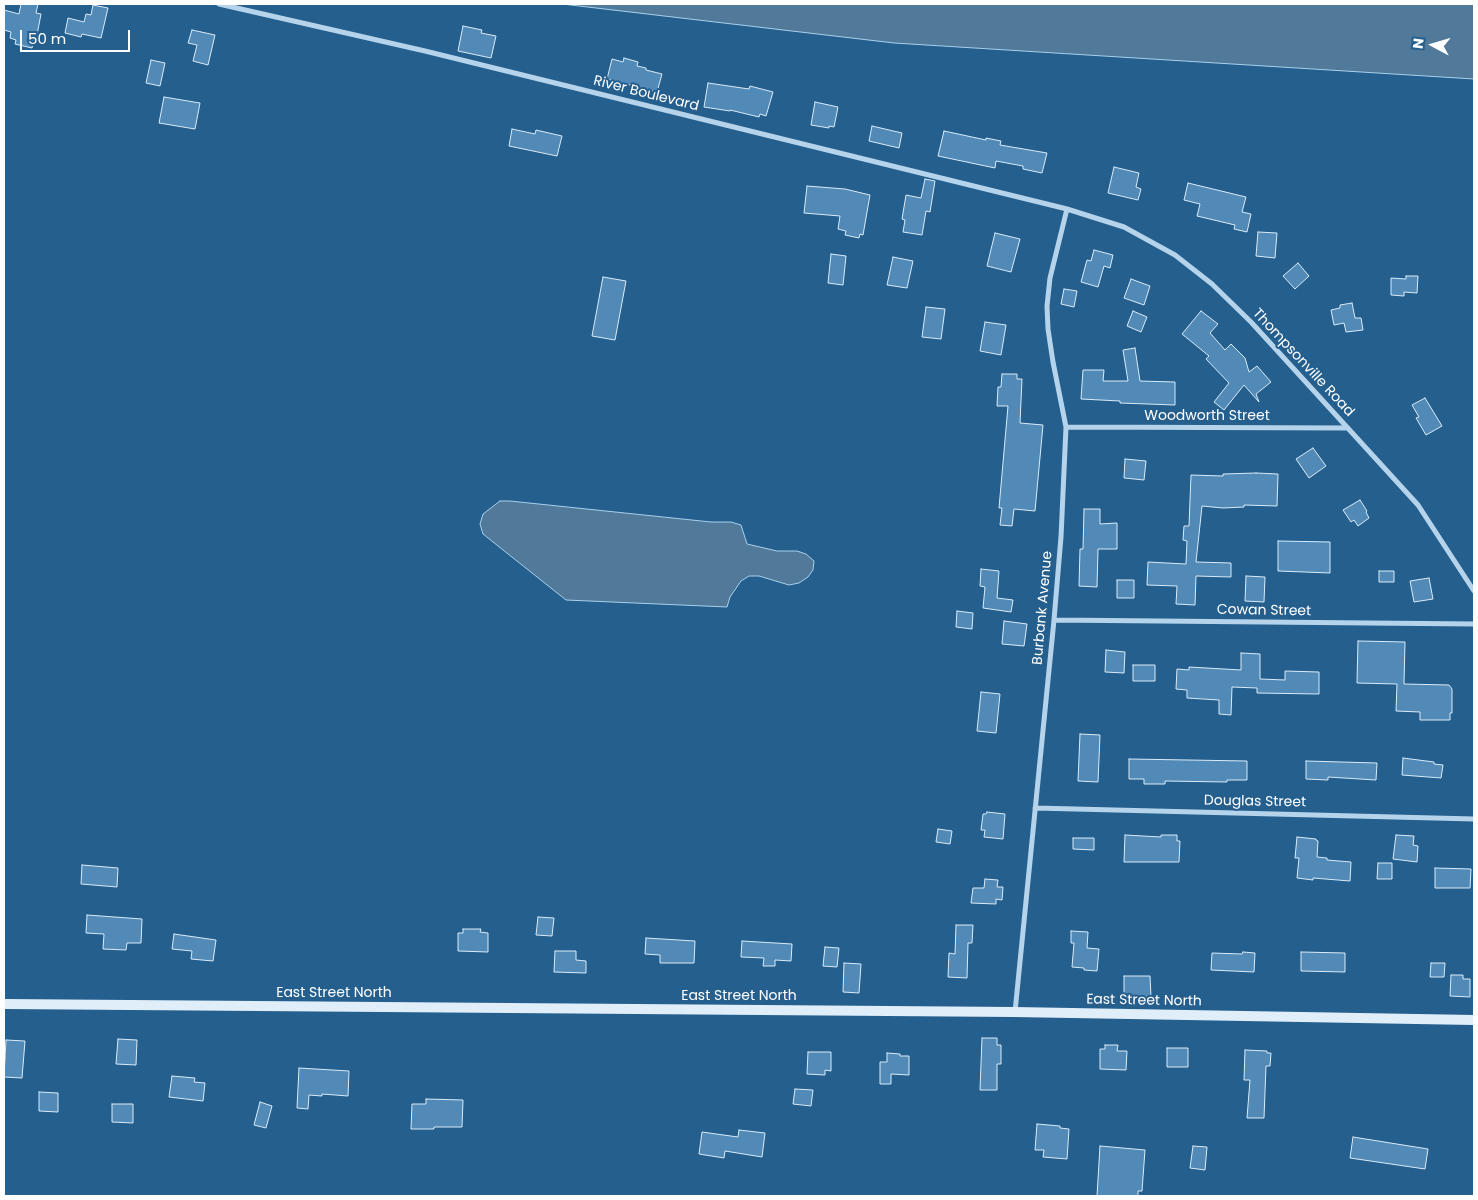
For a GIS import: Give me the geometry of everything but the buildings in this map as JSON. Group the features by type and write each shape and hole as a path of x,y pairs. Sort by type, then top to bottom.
{"main road":[{"name":"East Street North","path":"4,1004 1014,1012 1474,1020"}],"street":[{"name":"River Boulevard","path":"219,4 425,51 1067,209"},
{"name":"Burbank Avenue","path":"1014,1012 1054,620 1060,537 1066,427 1053,362 1047,306 1050,278 1067,209"},
{"name":"Thompsonville Road","path":"1067,209 1124,227 1176,255 1212,284 1251,322 1418,505 1474,590"},
{"name":"Woodworth Street","path":"1066,427 1348,428"},
{"name":"Cowan Street","path":"1054,620 1474,624"},
{"name":"Douglas Street","path":"1035,808 1474,819"}],"water":[{"path":"562,4 1474,4 1474,79 894,43"},
{"path":"500,501 711,522 731,522 741,525 747,544 777,551 797,551 806,554 814,561 813,570 808,577 799,583 789,585 759,576 749,576 741,581 730,597 727,607 566,600 483,534 480,524 483,514"}]}
